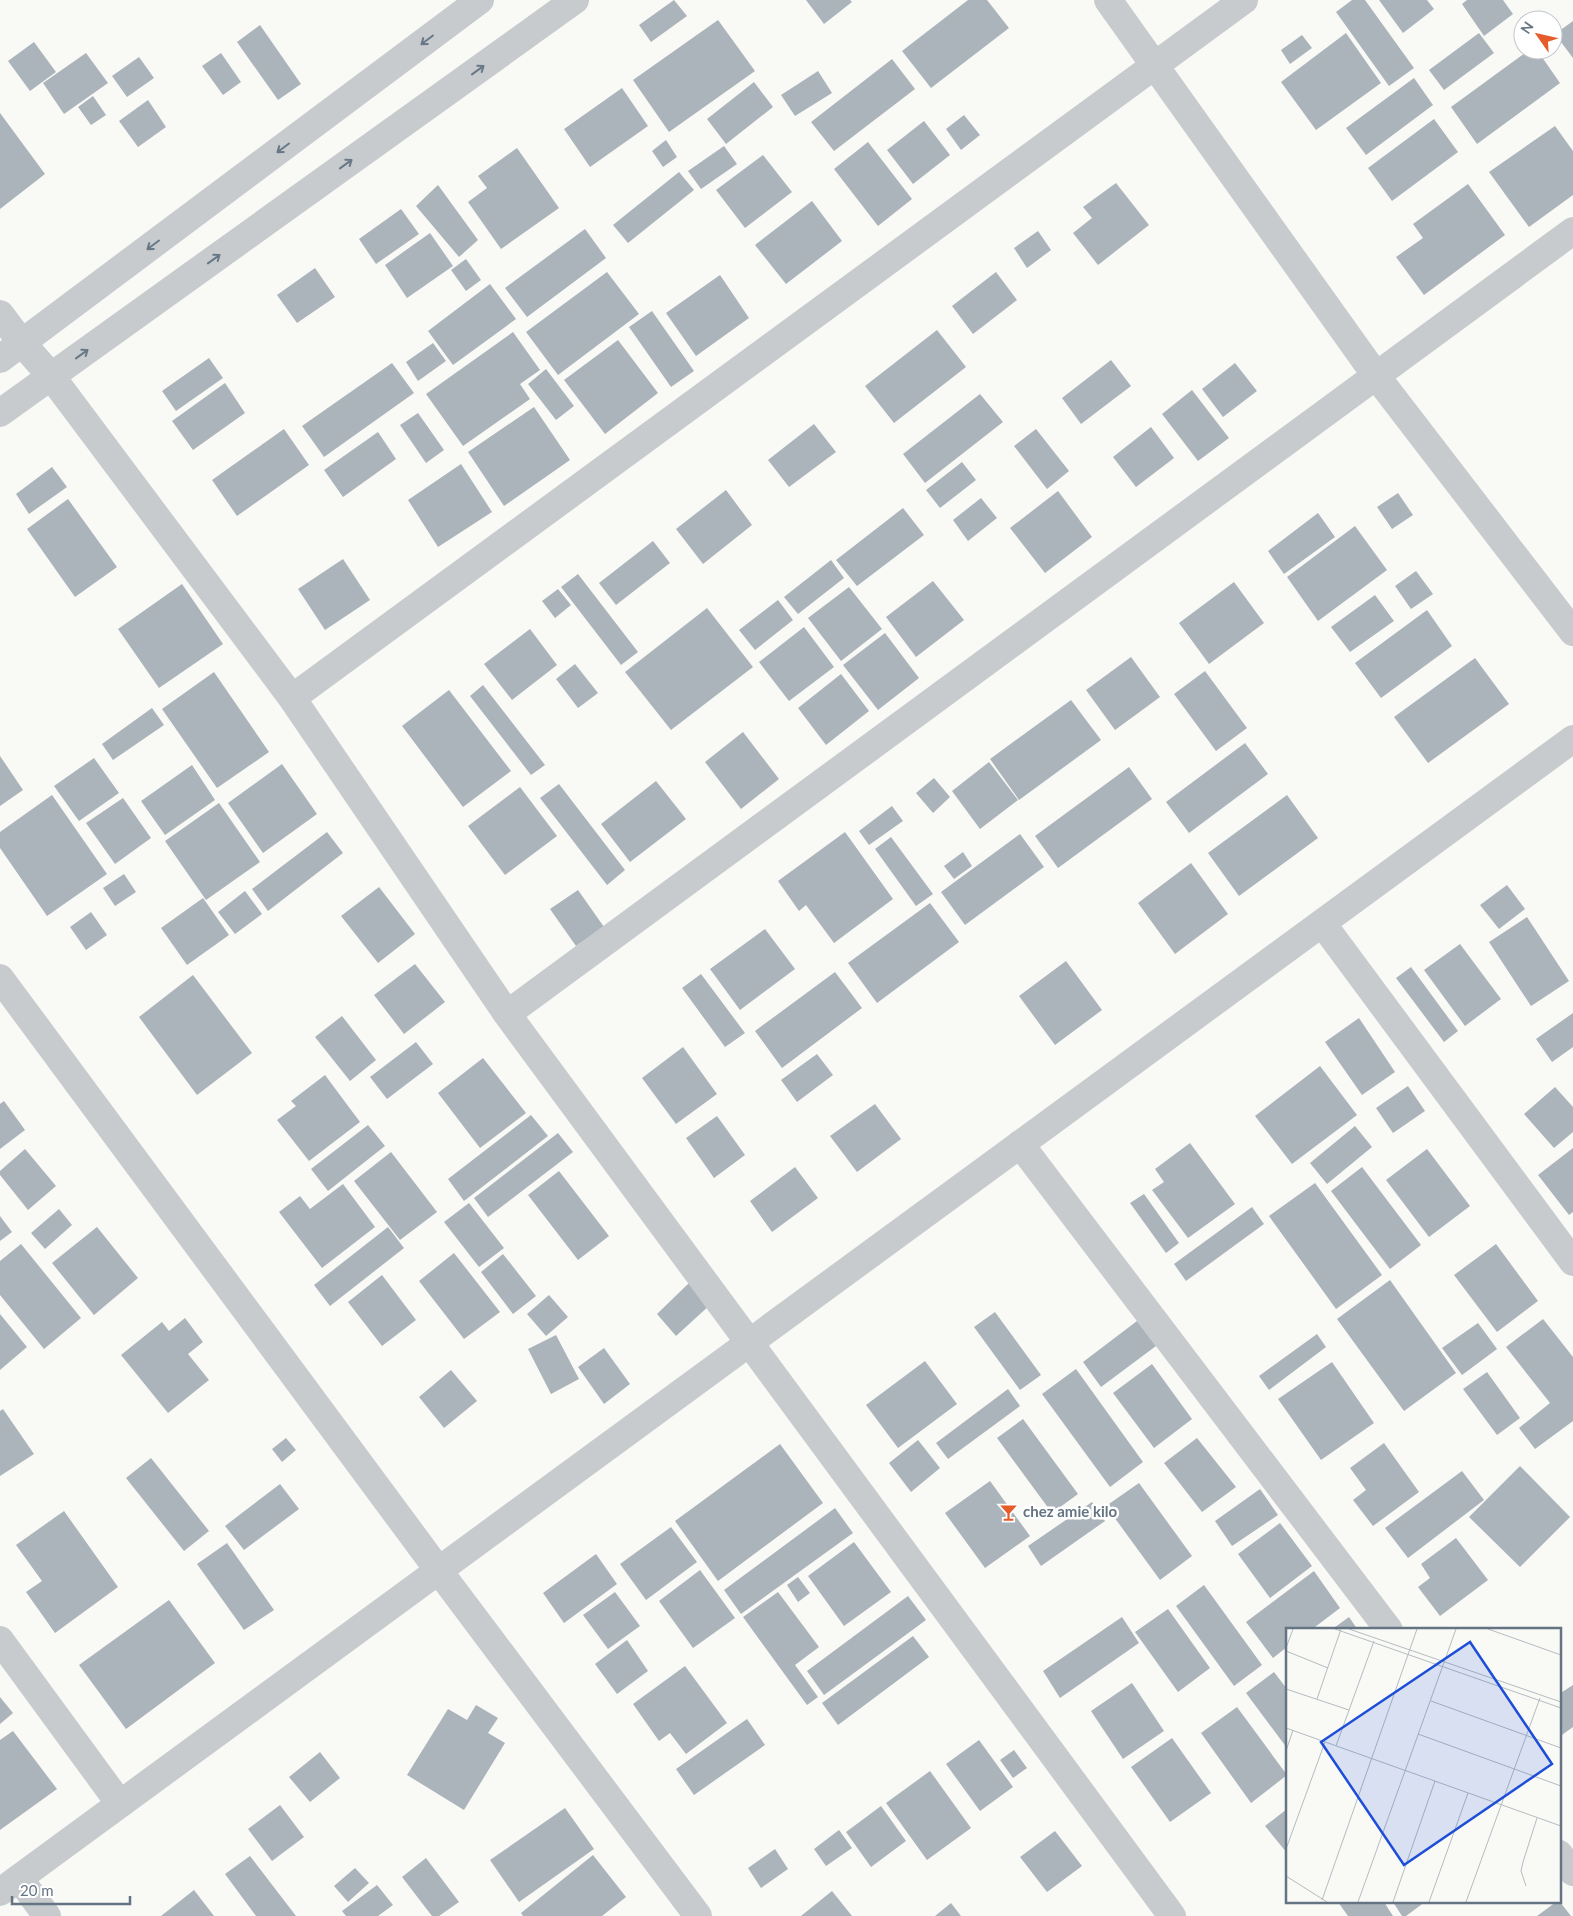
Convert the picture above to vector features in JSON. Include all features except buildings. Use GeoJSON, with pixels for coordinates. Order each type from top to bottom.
{"type":"FeatureCollection","features":[{"type":"Feature","properties":{"kind":"street"},"geometry":{"type":"LineString","coordinates":[[0,359],[480,0]]}},
{"type":"Feature","properties":{"kind":"street"},"geometry":{"type":"LineString","coordinates":[[0,413],[575,0]]}},
{"type":"Feature","properties":{"kind":"street"},"geometry":{"type":"LineString","coordinates":[[1108,0],[1377,376],[1573,632]]}},
{"type":"Feature","properties":{"kind":"street"},"geometry":{"type":"LineString","coordinates":[[292,698],[1244,0]]}},
{"type":"Feature","properties":{"kind":"street"},"geometry":{"type":"LineString","coordinates":[[507,1014],[1573,231]]}},
{"type":"Feature","properties":{"kind":"street"},"geometry":{"type":"LineString","coordinates":[[0,314],[51,376],[292,698],[507,1014],[1172,1916]]}},
{"type":"Feature","properties":{"kind":"street"},"geometry":{"type":"LineString","coordinates":[[47,1916],[10,1885],[1573,739]]}},
{"type":"Feature","properties":{"kind":"street"},"geometry":{"type":"LineString","coordinates":[[1322,923],[1573,1262]]}},
{"type":"Feature","properties":{"kind":"street"},"geometry":{"type":"LineString","coordinates":[[0,978],[698,1916]]}},
{"type":"Feature","properties":{"kind":"street"},"geometry":{"type":"LineString","coordinates":[[1020,1144],[1387,1628]]}},
{"type":"Feature","properties":{"kind":"street"},"geometry":{"type":"LineString","coordinates":[[0,1640],[120,1804]]}},
{"type":"Feature","properties":{"kind":"street"},"geometry":{"type":"LineString","coordinates":[[1560,1855],[1573,1872]]}},
{"type":"Feature","properties":{"kind":"place","name":"chez amie kilo"},"geometry":{"type":"Point","coordinates":[1009,1512]}}]}
